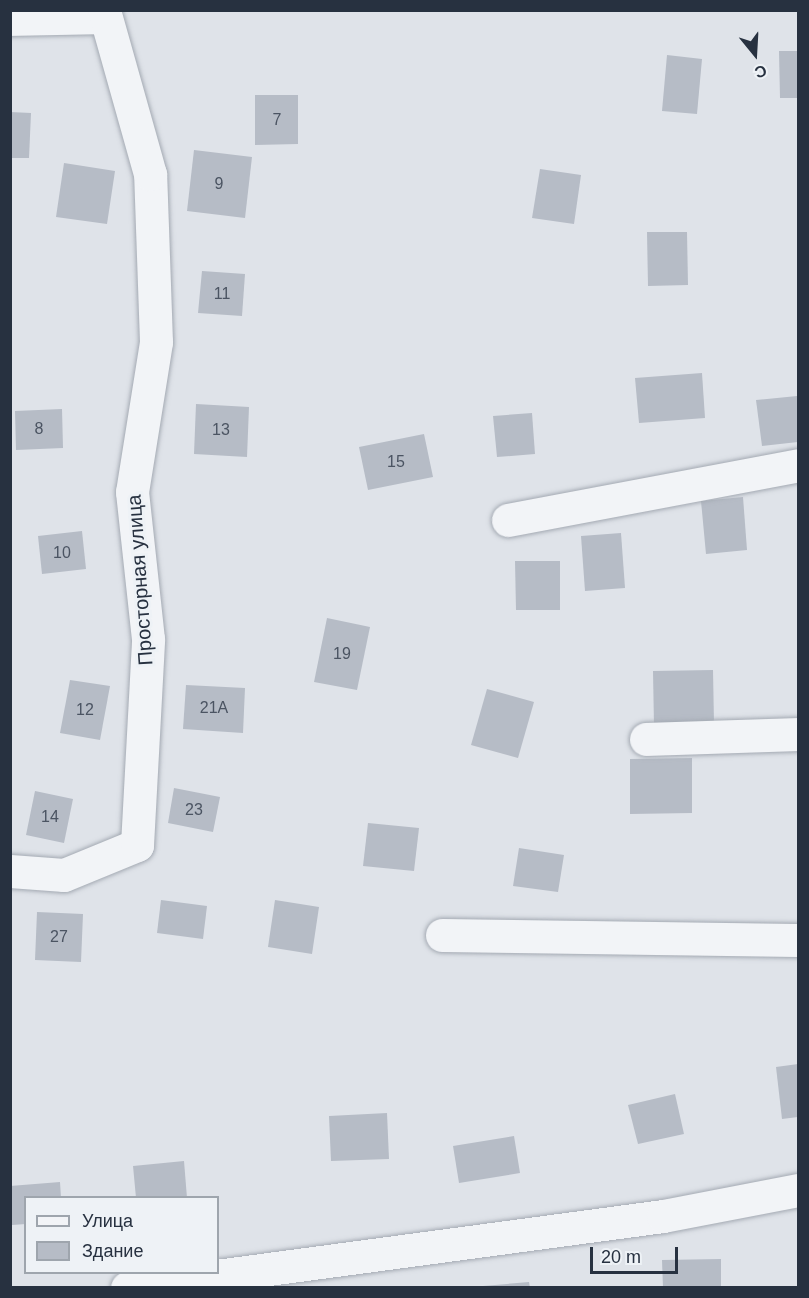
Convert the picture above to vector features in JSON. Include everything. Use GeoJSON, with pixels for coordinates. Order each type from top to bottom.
{"type":"FeatureCollection","features":[{"type":"Feature","properties":{"kind":"street"},"geometry":{"type":"LineString","coordinates":[[10,19],[104,14]]}},
{"type":"Feature","properties":{"kind":"street","name":"Просторная улица"},"geometry":{"type":"LineString","coordinates":[[10,871],[64,875],[136,845],[148,639],[132,492],[156,342],[150,174],[104,14]]}},
{"type":"Feature","properties":{"kind":"street"},"geometry":{"type":"LineString","coordinates":[[508,520],[798,465]]}},
{"type":"Feature","properties":{"kind":"street"},"geometry":{"type":"LineString","coordinates":[[646,739],[798,734]]}},
{"type":"Feature","properties":{"kind":"street"},"geometry":{"type":"LineString","coordinates":[[442,935],[798,940]]}},
{"type":"Feature","properties":{"kind":"street"},"geometry":{"type":"LineString","coordinates":[[127,1287],[663,1216],[798,1190]]}},
{"type":"Feature","properties":{"kind":"building"},"geometry":{"type":"Polygon","coordinates":[[[779,51],[798,51],[798,98],[780,98],[779,51]]]}},
{"type":"Feature","properties":{"kind":"building"},"geometry":{"type":"Polygon","coordinates":[[[667,55],[702,59],[697,114],[662,111],[667,55]]]}},
{"type":"Feature","properties":{"kind":"building"},"geometry":{"type":"Polygon","coordinates":[[[255,95],[298,95],[298,144],[255,145],[255,95]]]}},
{"type":"Feature","properties":{"kind":"building"},"geometry":{"type":"Polygon","coordinates":[[[10,112],[31,113],[29,158],[10,158],[10,112]]]}},
{"type":"Feature","properties":{"kind":"building"},"geometry":{"type":"Polygon","coordinates":[[[194,150],[252,157],[245,218],[187,211],[194,150]]]}},
{"type":"Feature","properties":{"kind":"building"},"geometry":{"type":"Polygon","coordinates":[[[64,163],[115,171],[107,224],[56,217],[64,163]]]}},
{"type":"Feature","properties":{"kind":"building"},"geometry":{"type":"Polygon","coordinates":[[[540,169],[581,175],[574,224],[532,218],[540,169]]]}},
{"type":"Feature","properties":{"kind":"building"},"geometry":{"type":"Polygon","coordinates":[[[647,232],[687,232],[688,285],[648,286],[647,232]]]}},
{"type":"Feature","properties":{"kind":"building"},"geometry":{"type":"Polygon","coordinates":[[[202,271],[245,274],[242,316],[198,313],[202,271]]]}},
{"type":"Feature","properties":{"kind":"building"},"geometry":{"type":"Polygon","coordinates":[[[702,373],[705,418],[639,423],[635,378],[702,373]]]}},
{"type":"Feature","properties":{"kind":"building"},"geometry":{"type":"Polygon","coordinates":[[[797,396],[798,442],[762,446],[756,400],[797,396]]]}},
{"type":"Feature","properties":{"kind":"building"},"geometry":{"type":"Polygon","coordinates":[[[196,404],[249,407],[247,457],[194,454],[196,404]]]}},
{"type":"Feature","properties":{"kind":"building"},"geometry":{"type":"Polygon","coordinates":[[[62,409],[63,448],[16,450],[15,411],[62,409]]]}},
{"type":"Feature","properties":{"kind":"building"},"geometry":{"type":"Polygon","coordinates":[[[532,413],[535,454],[497,457],[493,416],[532,413]]]}},
{"type":"Feature","properties":{"kind":"building"},"geometry":{"type":"Polygon","coordinates":[[[424,434],[433,477],[368,490],[359,447],[424,434]]]}},
{"type":"Feature","properties":{"kind":"building"},"geometry":{"type":"Polygon","coordinates":[[[743,497],[747,550],[706,554],[701,501],[743,497]]]}},
{"type":"Feature","properties":{"kind":"building"},"geometry":{"type":"Polygon","coordinates":[[[82,531],[86,569],[42,574],[38,536],[82,531]]]}},
{"type":"Feature","properties":{"kind":"building"},"geometry":{"type":"Polygon","coordinates":[[[621,533],[625,588],[585,591],[581,536],[621,533]]]}},
{"type":"Feature","properties":{"kind":"building"},"geometry":{"type":"Polygon","coordinates":[[[515,561],[560,561],[560,610],[516,610],[515,561]]]}},
{"type":"Feature","properties":{"kind":"building"},"geometry":{"type":"Polygon","coordinates":[[[327,618],[370,627],[357,690],[314,682],[327,618]]]}},
{"type":"Feature","properties":{"kind":"building"},"geometry":{"type":"Polygon","coordinates":[[[713,670],[714,724],[654,726],[653,671],[713,670]]]}},
{"type":"Feature","properties":{"kind":"building"},"geometry":{"type":"Polygon","coordinates":[[[70,680],[110,686],[100,740],[60,733],[70,680]]]}},
{"type":"Feature","properties":{"kind":"building"},"geometry":{"type":"Polygon","coordinates":[[[186,685],[245,688],[243,733],[183,729],[186,685]]]}},
{"type":"Feature","properties":{"kind":"building"},"geometry":{"type":"Polygon","coordinates":[[[487,689],[534,702],[518,758],[471,745],[487,689]]]}},
{"type":"Feature","properties":{"kind":"building"},"geometry":{"type":"Polygon","coordinates":[[[692,758],[692,813],[630,814],[630,759],[692,758]]]}},
{"type":"Feature","properties":{"kind":"building"},"geometry":{"type":"Polygon","coordinates":[[[174,788],[220,797],[213,832],[168,823],[174,788]]]}},
{"type":"Feature","properties":{"kind":"building"},"geometry":{"type":"Polygon","coordinates":[[[35,791],[73,799],[64,843],[26,835],[35,791]]]}},
{"type":"Feature","properties":{"kind":"building"},"geometry":{"type":"Polygon","coordinates":[[[368,823],[419,828],[414,871],[363,866],[368,823]]]}},
{"type":"Feature","properties":{"kind":"building"},"geometry":{"type":"Polygon","coordinates":[[[519,848],[564,855],[558,892],[513,886],[519,848]]]}},
{"type":"Feature","properties":{"kind":"building"},"geometry":{"type":"Polygon","coordinates":[[[161,900],[207,906],[203,939],[157,933],[161,900]]]}},
{"type":"Feature","properties":{"kind":"building"},"geometry":{"type":"Polygon","coordinates":[[[275,900],[319,907],[312,954],[268,947],[275,900]]]}},
{"type":"Feature","properties":{"kind":"building"},"geometry":{"type":"Polygon","coordinates":[[[37,912],[83,914],[81,962],[35,960],[37,912]]]}},
{"type":"Feature","properties":{"kind":"building"},"geometry":{"type":"Polygon","coordinates":[[[798,1064],[798,1117],[782,1119],[776,1067],[798,1064]]]}},
{"type":"Feature","properties":{"kind":"building"},"geometry":{"type":"Polygon","coordinates":[[[675,1094],[684,1134],[638,1144],[628,1105],[675,1094]]]}},
{"type":"Feature","properties":{"kind":"building"},"geometry":{"type":"Polygon","coordinates":[[[387,1113],[389,1159],[331,1161],[329,1116],[387,1113]]]}},
{"type":"Feature","properties":{"kind":"building"},"geometry":{"type":"Polygon","coordinates":[[[514,1136],[520,1173],[459,1183],[453,1146],[514,1136]]]}},
{"type":"Feature","properties":{"kind":"building"},"geometry":{"type":"Polygon","coordinates":[[[184,1161],[187,1196],[136,1196],[133,1166],[184,1161]]]}},
{"type":"Feature","properties":{"kind":"building"},"geometry":{"type":"Polygon","coordinates":[[[60,1182],[61,1196],[24,1196],[24,1224],[12,1225],[10,1186],[60,1182]]]}},
{"type":"Feature","properties":{"kind":"building"},"geometry":{"type":"Polygon","coordinates":[[[721,1259],[721,1288],[663,1288],[662,1260],[721,1259]]]}},
{"type":"Feature","properties":{"kind":"building"},"geometry":{"type":"Polygon","coordinates":[[[529,1282],[530,1288],[483,1288],[483,1286],[529,1282]]]}}]}
